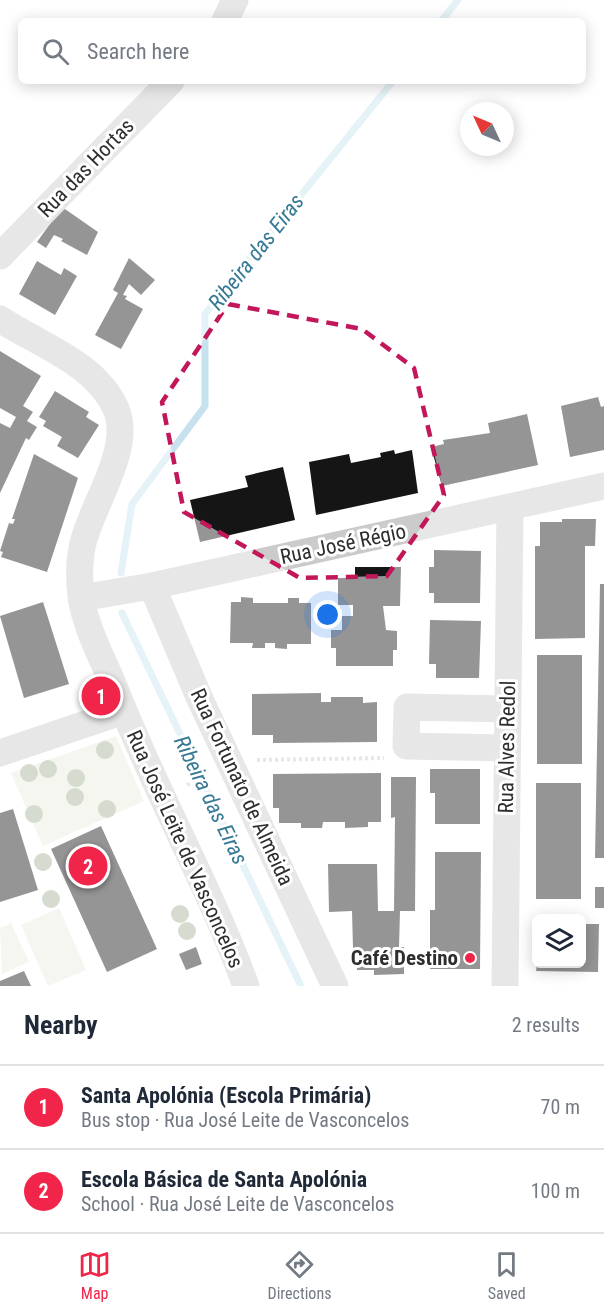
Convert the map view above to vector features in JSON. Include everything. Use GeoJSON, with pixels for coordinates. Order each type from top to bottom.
{"type":"FeatureCollection","features":[{"type":"Feature","properties":{"kind":"street"},"geometry":{"type":"LineString","coordinates":[[226,18],[235,0]]}},
{"type":"Feature","properties":{"kind":"street","name":"Rua das Hortas"},"geometry":{"type":"LineString","coordinates":[[0,256],[168,84]]}},
{"type":"Feature","properties":{"kind":"street","name":"Rua José Leite de Vasconcelos"},"geometry":{"type":"LineString","coordinates":[[0,319],[88,372],[117,411],[120,432],[117,451],[82,543],[81,598],[89,625],[123,711],[246,986]]}},
{"type":"Feature","properties":{"kind":"street","name":"Rua José Régio"},"geometry":{"type":"LineString","coordinates":[[81,598],[152,586],[604,486]]}},
{"type":"Feature","properties":{"kind":"street","name":"Rua Alves Redol"},"geometry":{"type":"LineString","coordinates":[[505,986],[510,507]]}},
{"type":"Feature","properties":{"kind":"street","name":"Rua Fortunato de Almeida"},"geometry":{"type":"LineString","coordinates":[[152,586],[199,698],[335,986]]}},
{"type":"Feature","properties":{"kind":"street"},"geometry":{"type":"LineString","coordinates":[[507,748],[406,746],[407,707],[508,709]]}},
{"type":"Feature","properties":{"kind":"street"},"geometry":{"type":"LineString","coordinates":[[0,753],[123,711]]}},
{"type":"Feature","properties":{"kind":"path"},"geometry":{"type":"LineString","coordinates":[[250,760],[387,758],[406,746]]}},
{"type":"Feature","properties":{"kind":"path"},"geometry":{"type":"LineString","coordinates":[[187,785],[211,774]]}},
{"type":"Feature","properties":{"kind":"highlighted area"},"geometry":{"type":"Polygon","coordinates":[[[228,304],[362,329],[414,368],[444,495],[387,576],[300,578],[184,512],[162,402],[228,304]]]}},
{"type":"Feature","properties":{"kind":"green space"},"geometry":{"type":"Polygon","coordinates":[[[116,736],[144,801],[43,846],[11,773],[116,736]]]}},
{"type":"Feature","properties":{"kind":"green space"},"geometry":{"type":"Polygon","coordinates":[[[59,908],[86,970],[48,986],[21,925],[59,908]]]}},
{"type":"Feature","properties":{"kind":"green space"},"geometry":{"type":"Polygon","coordinates":[[[11,923],[29,962],[2,974],[0,928],[11,923]]]}},
{"type":"Feature","properties":{"kind":"building"},"geometry":{"type":"Polygon","coordinates":[[[62,207],[98,232],[87,255],[54,235],[46,248],[37,242],[62,207]]]}},
{"type":"Feature","properties":{"kind":"building"},"geometry":{"type":"Polygon","coordinates":[[[129,258],[155,280],[141,295],[129,284],[123,295],[127,296],[125,299],[143,309],[121,349],[95,335],[118,293],[113,290],[129,258]]]}},
{"type":"Feature","properties":{"kind":"building"},"geometry":{"type":"Polygon","coordinates":[[[37,261],[61,275],[64,268],[77,276],[55,315],[19,294],[37,261]]]}},
{"type":"Feature","properties":{"kind":"building"},"geometry":{"type":"Polygon","coordinates":[[[0,351],[41,376],[23,406],[33,412],[27,421],[37,427],[29,440],[26,438],[0,493],[0,423],[10,428],[16,417],[0,408],[0,351]]]}},
{"type":"Feature","properties":{"kind":"building"},"geometry":{"type":"Polygon","coordinates":[[[55,391],[89,412],[86,417],[99,425],[78,458],[57,446],[62,437],[43,426],[46,421],[39,417],[55,391]]]}},
{"type":"Feature","properties":{"kind":"building"},"geometry":{"type":"Polygon","coordinates":[[[598,397],[601,407],[604,406],[604,450],[570,457],[561,406],[598,397]]]}},
{"type":"Feature","properties":{"kind":"building"},"geometry":{"type":"Polygon","coordinates":[[[527,414],[538,465],[442,486],[431,447],[444,444],[443,440],[490,433],[488,423],[527,414]]]}},
{"type":"Feature","properties":{"kind":"building"},"geometry":{"type":"Polygon","coordinates":[[[394,450],[395,454],[412,450],[418,493],[316,515],[309,462],[349,454],[351,463],[381,457],[380,453],[394,450]]]}},
{"type":"Feature","properties":{"kind":"building"},"geometry":{"type":"Polygon","coordinates":[[[34,454],[78,478],[47,572],[1,557],[3,552],[0,551],[9,523],[13,524],[15,519],[12,519],[34,454]]]}},
{"type":"Feature","properties":{"kind":"building"},"geometry":{"type":"Polygon","coordinates":[[[283,467],[295,520],[200,542],[190,500],[248,487],[245,476],[283,467]]]}},
{"type":"Feature","properties":{"kind":"building"},"geometry":{"type":"Polygon","coordinates":[[[562,519],[596,519],[595,546],[585,546],[585,638],[535,639],[535,546],[540,546],[540,522],[562,522],[562,519]]]}},
{"type":"Feature","properties":{"kind":"building"},"geometry":{"type":"Polygon","coordinates":[[[434,550],[481,551],[480,603],[434,603],[434,593],[429,593],[429,567],[434,567],[434,550]]]}},
{"type":"Feature","properties":{"kind":"building"},"geometry":{"type":"Polygon","coordinates":[[[355,567],[401,567],[400,606],[383,606],[386,630],[397,631],[397,650],[393,650],[393,666],[336,666],[336,648],[331,648],[331,630],[342,630],[342,616],[353,616],[353,605],[338,605],[338,578],[355,578],[355,567]]]}},
{"type":"Feature","properties":{"kind":"building"},"geometry":{"type":"Polygon","coordinates":[[[600,584],[604,584],[604,858],[595,858],[600,584]]]}},
{"type":"Feature","properties":{"kind":"building"},"geometry":{"type":"Polygon","coordinates":[[[241,597],[253,598],[253,603],[288,603],[288,598],[299,598],[299,603],[311,603],[311,644],[287,644],[287,649],[275,648],[275,643],[265,643],[265,648],[252,648],[253,643],[230,643],[231,602],[241,602],[241,597]]]}},
{"type":"Feature","properties":{"kind":"building"},"geometry":{"type":"Polygon","coordinates":[[[43,602],[69,684],[24,698],[0,616],[43,602]]]}},
{"type":"Feature","properties":{"kind":"building"},"geometry":{"type":"Polygon","coordinates":[[[430,620],[481,621],[479,678],[436,678],[436,664],[429,664],[430,620]]]}},
{"type":"Feature","properties":{"kind":"building"},"geometry":{"type":"Polygon","coordinates":[[[537,655],[582,655],[582,764],[537,764],[537,655]]]}},
{"type":"Feature","properties":{"kind":"building"},"geometry":{"type":"Polygon","coordinates":[[[321,693],[321,702],[331,702],[331,697],[363,697],[363,703],[377,702],[377,742],[273,743],[273,735],[252,735],[252,694],[321,693]]]}},
{"type":"Feature","properties":{"kind":"building"},"geometry":{"type":"Polygon","coordinates":[[[430,769],[480,769],[480,824],[435,824],[435,793],[430,793],[430,769]]]}},
{"type":"Feature","properties":{"kind":"building"},"geometry":{"type":"Polygon","coordinates":[[[381,773],[381,822],[368,822],[368,827],[345,828],[345,822],[323,822],[322,828],[301,828],[301,823],[279,823],[279,808],[273,808],[273,774],[381,773]]]}},
{"type":"Feature","properties":{"kind":"building"},"geometry":{"type":"Polygon","coordinates":[[[391,777],[416,777],[415,911],[400,911],[399,947],[404,947],[404,974],[374,975],[374,970],[357,970],[357,948],[353,948],[352,911],[329,912],[328,864],[377,864],[378,911],[394,911],[395,817],[391,818],[391,777]]]}},
{"type":"Feature","properties":{"kind":"building"},"geometry":{"type":"Polygon","coordinates":[[[536,783],[581,783],[581,899],[536,899],[536,783]]]}},
{"type":"Feature","properties":{"kind":"building"},"geometry":{"type":"Polygon","coordinates":[[[13,809],[38,890],[0,902],[0,813],[13,809]]]}},
{"type":"Feature","properties":{"kind":"building"},"geometry":{"type":"Polygon","coordinates":[[[101,826],[157,949],[107,972],[51,849],[101,826]]]}},
{"type":"Feature","properties":{"kind":"building"},"geometry":{"type":"Polygon","coordinates":[[[435,852],[481,852],[480,969],[430,969],[430,910],[435,910],[435,852]]]}},
{"type":"Feature","properties":{"kind":"building"},"geometry":{"type":"Polygon","coordinates":[[[595,887],[604,887],[604,908],[595,908],[595,887]]]}},
{"type":"Feature","properties":{"kind":"building"},"geometry":{"type":"Polygon","coordinates":[[[586,924],[599,924],[598,972],[536,971],[536,968],[586,968],[586,924]]]}},
{"type":"Feature","properties":{"kind":"building"},"geometry":{"type":"Polygon","coordinates":[[[196,947],[202,964],[186,970],[179,954],[196,947]]]}},
{"type":"Feature","properties":{"kind":"building"},"geometry":{"type":"Polygon","coordinates":[[[24,971],[31,986],[0,986],[0,981],[24,971]]]}},
{"type":"Feature","properties":{"kind":"waterway","name":"Ribeira das Eiras"},"geometry":{"type":"LineString","coordinates":[[443,18],[458,0]]}},
{"type":"Feature","properties":{"kind":"waterway","name":"Ribeira das Eiras"},"geometry":{"type":"LineString","coordinates":[[121,573],[132,504],[205,406],[205,314],[391,84]]}},
{"type":"Feature","properties":{"kind":"waterway","name":"Ribeira das Eiras"},"geometry":{"type":"LineString","coordinates":[[122,613],[301,986]]}},
{"type":"Feature","properties":{"kind":"place","name":"Santa Apolónia (Escola Primária)"},"geometry":{"type":"Point","coordinates":[101,696]}},
{"type":"Feature","properties":{"kind":"place","name":"Escola Básica de Santa Apolónia"},"geometry":{"type":"Point","coordinates":[88,866]}},
{"type":"Feature","properties":{"kind":"place","name":"Café Destino"},"geometry":{"type":"Point","coordinates":[470,958]}}]}
